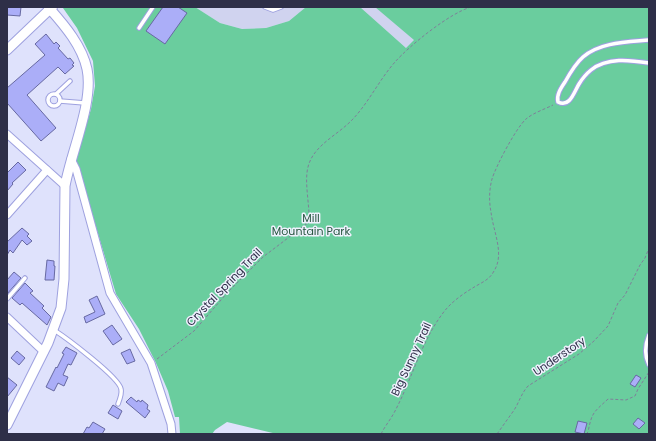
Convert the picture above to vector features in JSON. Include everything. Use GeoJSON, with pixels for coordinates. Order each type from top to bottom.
{"type":"FeatureCollection","features":[{"type":"Feature","properties":{"kind":"street"},"geometry":{"type":"LineString","coordinates":[[7,50],[51,8],[65,27],[83,57],[88,77],[86,103],[65,186],[63,294],[61,308],[54,330],[44,352],[7,425]]}},
{"type":"Feature","properties":{"kind":"street"},"geometry":{"type":"LineString","coordinates":[[7,134],[65,186]]}},
{"type":"Feature","properties":{"kind":"street"},"geometry":{"type":"LineString","coordinates":[[71,159],[76,168],[110,293],[151,363],[171,424],[172,434]]}},
{"type":"Feature","properties":{"kind":"street"},"geometry":{"type":"LineString","coordinates":[[7,215],[47,170]]}},
{"type":"Feature","properties":{"kind":"street"},"geometry":{"type":"LineString","coordinates":[[7,317],[44,352]]}},
{"type":"Feature","properties":{"kind":"lane"},"geometry":{"type":"LineString","coordinates":[[139,28],[153,7]]}},
{"type":"Feature","properties":{"kind":"lane"},"geometry":{"type":"LineString","coordinates":[[265,7],[273,10],[281,7]]}},
{"type":"Feature","properties":{"kind":"lane"},"geometry":{"type":"LineString","coordinates":[[649,40],[606,46],[588,53],[576,64],[562,86],[557,96],[558,102],[564,104],[571,99],[585,75],[598,65],[615,60],[649,63]]}},
{"type":"Feature","properties":{"kind":"lane"},"geometry":{"type":"LineString","coordinates":[[60,101],[56,106],[51,106],[48,104],[47,100],[49,96],[56,94],[70,81]]}},
{"type":"Feature","properties":{"kind":"lane"},"geometry":{"type":"LineString","coordinates":[[56,94],[60,101]]}},
{"type":"Feature","properties":{"kind":"lane"},"geometry":{"type":"LineString","coordinates":[[60,101],[86,103]]}},
{"type":"Feature","properties":{"kind":"lane"},"geometry":{"type":"LineString","coordinates":[[7,299],[25,278]]}},
{"type":"Feature","properties":{"kind":"lane"},"geometry":{"type":"LineString","coordinates":[[54,330],[62,335],[119,384],[122,392],[118,404]]}},
{"type":"Feature","properties":{"kind":"lane"},"geometry":{"type":"LineString","coordinates":[[649,335],[645,349],[649,365]]}},
{"type":"Feature","properties":{"kind":"path","name":"Crystal Spring Trail"},"geometry":{"type":"LineString","coordinates":[[151,363],[194,332],[228,292],[263,257],[310,222],[307,188],[308,167],[316,151],[352,121],[395,62],[428,33],[463,9],[471,7]]}},
{"type":"Feature","properties":{"kind":"path","name":"Big Sunny Trail"},"geometry":{"type":"LineString","coordinates":[[381,434],[395,411],[420,354],[444,312],[475,286],[487,280],[494,272],[498,261],[499,252],[490,202],[492,179],[514,136],[526,118],[558,102]]}},
{"type":"Feature","properties":{"kind":"path","name":"Understory"},"geometry":{"type":"LineString","coordinates":[[497,434],[513,413],[522,393],[528,386],[579,354],[608,326],[618,303],[625,295],[649,248]]}},
{"type":"Feature","properties":{"kind":"path"},"geometry":{"type":"LineString","coordinates":[[586,434],[588,432],[592,414],[598,407],[608,399],[626,400],[635,396],[649,372]]}},
{"type":"Feature","properties":{"kind":"shaded area"},"geometry":{"type":"Polygon","coordinates":[[[195,7],[306,7],[289,21],[266,28],[242,29],[220,23],[195,7]]]}},
{"type":"Feature","properties":{"kind":"shaded area"},"geometry":{"type":"Polygon","coordinates":[[[360,7],[462,7],[421,34],[406,48],[360,7]]]}},
{"type":"Feature","properties":{"kind":"green space","name":"Mill Mountain Park"},"geometry":{"type":"Polygon","coordinates":[[[195,7],[220,23],[242,29],[266,28],[289,21],[306,7],[360,7],[406,48],[414,40],[375,7],[649,7],[649,434],[277,434],[227,422],[215,430],[212,434],[180,434],[179,417],[175,417],[168,391],[156,363],[139,329],[116,294],[76,160],[91,109],[95,86],[93,61],[77,28],[63,8],[195,7]]]}},
{"type":"Feature","properties":{"kind":"building"},"geometry":{"type":"Polygon","coordinates":[[[7,7],[21,7],[20,16],[7,15],[7,7]]]}},
{"type":"Feature","properties":{"kind":"building"},"geometry":{"type":"Polygon","coordinates":[[[163,7],[178,7],[187,13],[165,44],[146,31],[163,7]]]}},
{"type":"Feature","properties":{"kind":"building"},"geometry":{"type":"Polygon","coordinates":[[[46,34],[54,44],[56,42],[60,46],[58,48],[68,59],[70,58],[74,63],[72,65],[74,66],[65,74],[58,67],[27,95],[56,128],[41,141],[7,103],[7,88],[45,55],[35,44],[46,34]]]}},
{"type":"Feature","properties":{"kind":"building"},"geometry":{"type":"Polygon","coordinates":[[[18,162],[26,170],[12,183],[13,184],[7,191],[7,173],[18,162]]]}},
{"type":"Feature","properties":{"kind":"building"},"geometry":{"type":"Polygon","coordinates":[[[22,228],[29,234],[27,236],[32,241],[27,245],[22,240],[13,253],[10,250],[7,255],[7,242],[22,228]]]}},
{"type":"Feature","properties":{"kind":"building"},"geometry":{"type":"Polygon","coordinates":[[[47,260],[54,261],[54,280],[45,280],[47,260]]]}},
{"type":"Feature","properties":{"kind":"building"},"geometry":{"type":"Polygon","coordinates":[[[14,272],[21,278],[7,294],[7,280],[14,272]]]}},
{"type":"Feature","properties":{"kind":"building"},"geometry":{"type":"Polygon","coordinates":[[[25,283],[33,291],[30,293],[44,306],[42,308],[51,317],[47,325],[22,303],[20,305],[12,298],[25,283]]]}},
{"type":"Feature","properties":{"kind":"building"},"geometry":{"type":"Polygon","coordinates":[[[97,296],[105,314],[86,323],[84,317],[95,312],[89,300],[97,296]]]}},
{"type":"Feature","properties":{"kind":"building"},"geometry":{"type":"Polygon","coordinates":[[[112,325],[122,339],[113,345],[103,331],[112,325]]]}},
{"type":"Feature","properties":{"kind":"building"},"geometry":{"type":"Polygon","coordinates":[[[66,347],[77,353],[71,365],[68,364],[63,375],[68,377],[64,386],[58,383],[54,391],[46,387],[64,354],[62,353],[66,347]]]}},
{"type":"Feature","properties":{"kind":"building"},"geometry":{"type":"Polygon","coordinates":[[[130,349],[135,361],[127,364],[121,353],[130,349]]]}},
{"type":"Feature","properties":{"kind":"building"},"geometry":{"type":"Polygon","coordinates":[[[17,351],[25,358],[19,365],[11,358],[17,351]]]}},
{"type":"Feature","properties":{"kind":"building"},"geometry":{"type":"Polygon","coordinates":[[[636,375],[641,378],[635,387],[630,384],[636,375]]]}},
{"type":"Feature","properties":{"kind":"building"},"geometry":{"type":"Polygon","coordinates":[[[7,377],[17,385],[7,397],[7,377]]]}},
{"type":"Feature","properties":{"kind":"building"},"geometry":{"type":"Polygon","coordinates":[[[131,397],[137,402],[138,400],[141,402],[142,400],[148,405],[147,409],[150,411],[145,418],[126,402],[131,397]]]}},
{"type":"Feature","properties":{"kind":"building"},"geometry":{"type":"Polygon","coordinates":[[[113,405],[122,411],[118,419],[108,413],[113,405]]]}},
{"type":"Feature","properties":{"kind":"building"},"geometry":{"type":"Polygon","coordinates":[[[638,418],[645,423],[639,429],[633,424],[638,418]]]}},
{"type":"Feature","properties":{"kind":"building"},"geometry":{"type":"Polygon","coordinates":[[[578,421],[587,423],[584,434],[575,432],[578,421]]]}},
{"type":"Feature","properties":{"kind":"building"},"geometry":{"type":"Polygon","coordinates":[[[93,422],[105,429],[102,434],[83,434],[87,427],[89,428],[93,422]]]}}]}
